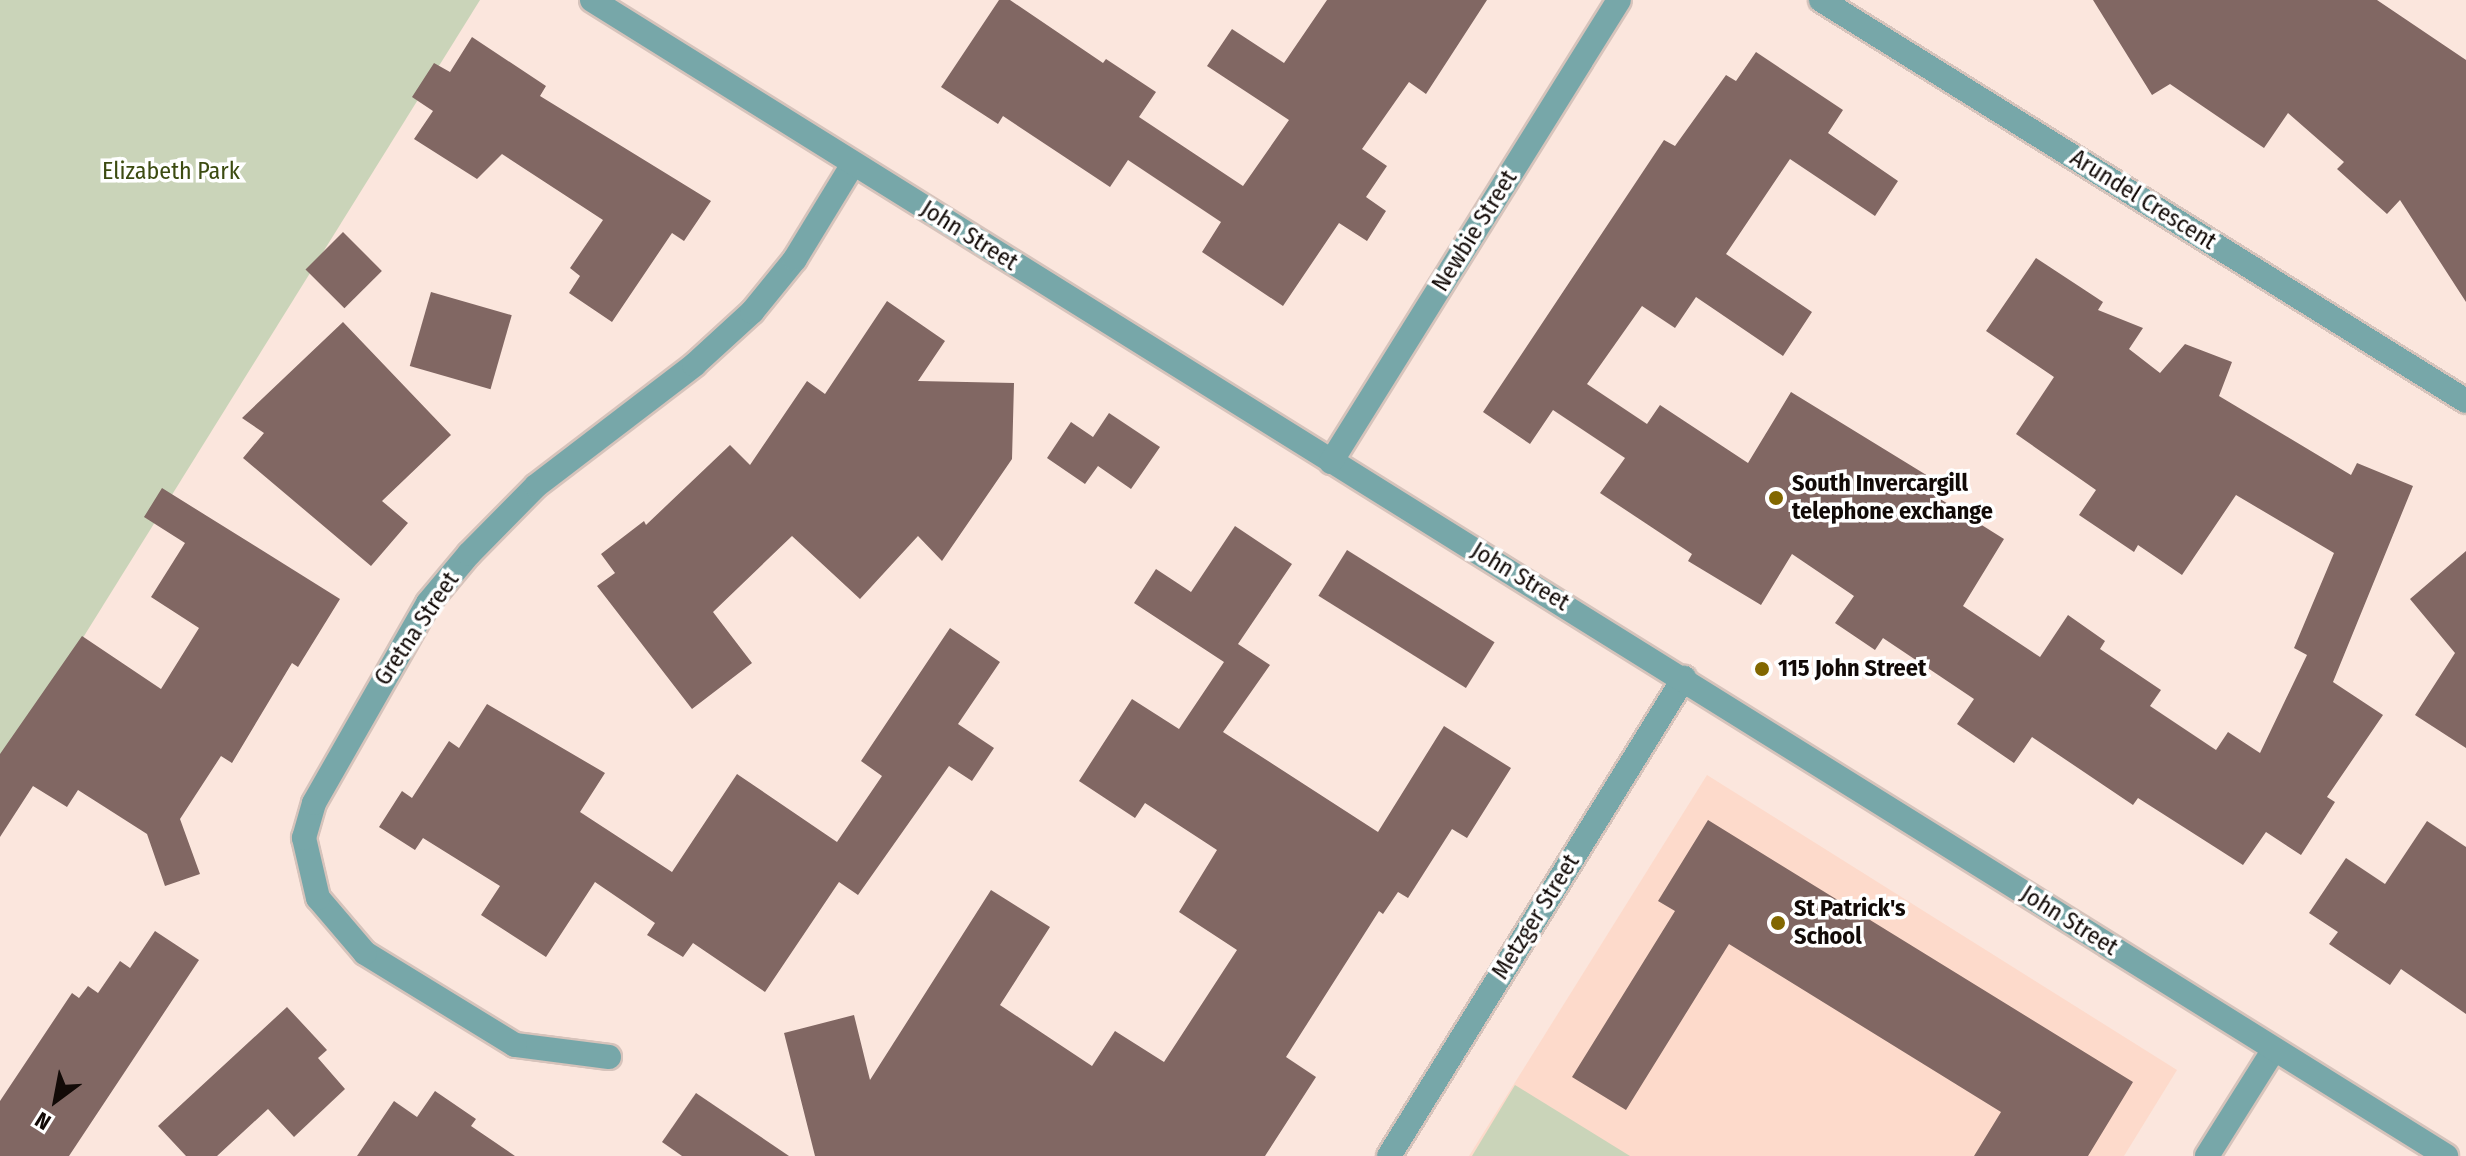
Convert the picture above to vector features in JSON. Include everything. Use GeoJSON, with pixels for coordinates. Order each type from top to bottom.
{"type":"FeatureCollection","features":[{"type":"Feature","properties":{"kind":"street","name":"John Street"},"geometry":{"type":"LineString","coordinates":[[592,0],[1331,462],[1684,678],[2446,1156]]}},
{"type":"Feature","properties":{"kind":"street","name":"Newbie Street"},"geometry":{"type":"LineString","coordinates":[[1331,462],[1619,0]]}},
{"type":"Feature","properties":{"kind":"street","name":"Arundel Crescent"},"geometry":{"type":"LineString","coordinates":[[1821,0],[2466,401]]}},
{"type":"Feature","properties":{"kind":"street","name":"Gretna Street"},"geometry":{"type":"LineString","coordinates":[[609,1057],[515,1045],[365,953],[318,898],[304,838],[331,766],[428,603],[460,563],[536,486],[694,365],[752,312],[795,259],[853,164]]}},
{"type":"Feature","properties":{"kind":"street","name":"Metzger Street"},"geometry":{"type":"LineString","coordinates":[[1389,1156],[1684,678]]}},
{"type":"Feature","properties":{"kind":"street"},"geometry":{"type":"LineString","coordinates":[[2207,1156],[2274,1049]]}},
{"type":"Feature","properties":{"kind":"shaded area","name":"St Patrick's School"},"geometry":{"type":"Polygon","coordinates":[[[1707,775],[2177,1070],[2124,1156],[1469,1156],[1707,775]]]}},
{"type":"Feature","properties":{"kind":"green space","name":"Elizabeth Park"},"geometry":{"type":"Polygon","coordinates":[[[0,0],[480,0],[0,771],[0,0]]]}},
{"type":"Feature","properties":{"kind":"green space"},"geometry":{"type":"Polygon","coordinates":[[[1515,1085],[1630,1156],[1472,1156],[1515,1085]]]}},
{"type":"Feature","properties":{"kind":"building"},"geometry":{"type":"Polygon","coordinates":[[[999,0],[1010,0],[1103,63],[1106,59],[1156,92],[1139,117],[1243,186],[1289,120],[1207,66],[1232,29],[1284,63],[1327,0],[1487,0],[1426,94],[1409,82],[1362,149],[1387,166],[1366,197],[1386,211],[1367,241],[1339,223],[1283,306],[1202,252],[1221,222],[1128,160],[1110,187],[1003,116],[998,124],[941,87],[999,0]]]}},
{"type":"Feature","properties":{"kind":"building"},"geometry":{"type":"Polygon","coordinates":[[[2093,0],[2377,0],[2466,60],[2466,302],[2400,200],[2387,214],[2337,169],[2344,162],[2288,113],[2264,148],[2170,84],[2152,95],[2093,0]]]}},
{"type":"Feature","properties":{"kind":"building"},"geometry":{"type":"Polygon","coordinates":[[[472,37],[546,86],[540,96],[711,201],[684,241],[672,233],[612,322],[569,293],[580,276],[570,268],[603,220],[502,154],[477,179],[414,139],[433,111],[412,97],[434,63],[450,72],[472,37]]]}},
{"type":"Feature","properties":{"kind":"building"},"geometry":{"type":"Polygon","coordinates":[[[1756,52],[1843,110],[1828,133],[1898,181],[1875,216],[1790,159],[1726,254],[1812,312],[1783,356],[1696,297],[1675,328],[1642,306],[1587,384],[1647,424],[1660,405],[1748,463],[1791,392],[1928,476],[1921,487],[2004,539],[1963,606],[2040,657],[2068,615],[2105,641],[2100,649],[2161,690],[2150,706],[2216,750],[2228,732],[2260,753],[2307,655],[2294,648],[2334,553],[2236,495],[2182,575],[2138,545],[2134,552],[2079,515],[2096,490],[2016,434],[2054,377],[1986,331],[2036,258],[2103,302],[2098,310],[2143,328],[2129,349],[2160,373],[2185,344],[2232,362],[2219,396],[2351,475],[2357,463],[2413,486],[2333,682],[2383,715],[2327,797],[2335,802],[2301,855],[2266,832],[2243,865],[2138,798],[2133,805],[2032,737],[2014,763],[1957,724],[1974,699],[1883,638],[1875,650],[1835,623],[1854,596],[1792,554],[1761,605],[1688,561],[1692,554],[1600,493],[1625,458],[1553,410],[1530,444],[1483,412],[1664,140],[1675,146],[1726,75],[1736,81],[1756,52]]]}},
{"type":"Feature","properties":{"kind":"building"},"geometry":{"type":"Polygon","coordinates":[[[343,232],[382,271],[344,308],[306,269],[343,232]]]}},
{"type":"Feature","properties":{"kind":"building"},"geometry":{"type":"Polygon","coordinates":[[[431,292],[512,315],[491,389],[410,366],[431,292]]]}},
{"type":"Feature","properties":{"kind":"building"},"geometry":{"type":"Polygon","coordinates":[[[887,301],[945,341],[918,381],[1014,383],[1012,459],[942,561],[918,536],[860,599],[792,536],[713,612],[752,663],[692,709],[597,586],[615,573],[601,554],[644,521],[646,525],[730,445],[750,465],[807,381],[825,394],[887,301]]]}},
{"type":"Feature","properties":{"kind":"building"},"geometry":{"type":"Polygon","coordinates":[[[343,322],[451,435],[382,501],[408,523],[371,566],[243,458],[264,433],[242,418],[343,322]]]}},
{"type":"Feature","properties":{"kind":"building"},"geometry":{"type":"Polygon","coordinates":[[[1109,413],[1160,447],[1131,489],[1098,466],[1085,484],[1047,458],[1071,422],[1093,437],[1109,413]]]}},
{"type":"Feature","properties":{"kind":"building"},"geometry":{"type":"Polygon","coordinates":[[[162,488],[340,599],[298,667],[292,663],[232,763],[221,756],[180,819],[200,874],[165,886],[147,834],[78,790],[67,807],[33,786],[0,837],[0,754],[82,636],[161,689],[199,628],[151,597],[185,543],[144,517],[162,488]]]}},
{"type":"Feature","properties":{"kind":"building"},"geometry":{"type":"Polygon","coordinates":[[[1235,526],[1292,564],[1238,644],[1270,665],[1223,732],[1378,832],[1444,726],[1511,768],[1467,838],[1452,829],[1408,898],[1398,892],[1383,914],[1379,911],[1286,1057],[1316,1077],[1265,1156],[815,1156],[784,1033],[854,1015],[870,1080],[991,890],[1050,927],[1000,1005],[1092,1066],[1115,1031],[1164,1062],[1237,950],[1179,912],[1217,850],[1145,803],[1135,818],[1079,781],[1132,699],[1179,729],[1224,662],[1134,603],[1156,569],[1191,592],[1235,526]]]}},
{"type":"Feature","properties":{"kind":"building"},"geometry":{"type":"Polygon","coordinates":[[[1347,550],[1495,642],[1466,688],[1318,596],[1347,550]]]}},
{"type":"Feature","properties":{"kind":"building"},"geometry":{"type":"Polygon","coordinates":[[[2466,551],[2466,748],[2415,715],[2455,653],[2410,599],[2466,551]]]}},
{"type":"Feature","properties":{"kind":"building"},"geometry":{"type":"Polygon","coordinates":[[[950,628],[1000,662],[958,724],[994,748],[972,781],[949,766],[858,895],[839,882],[765,992],[693,943],[683,957],[647,935],[655,923],[595,882],[546,957],[481,915],[500,886],[423,838],[415,850],[379,827],[402,791],[412,798],[449,741],[459,748],[487,704],[605,773],[580,812],[672,872],[737,774],[837,842],[882,776],[861,761],[950,628]]]}},
{"type":"Feature","properties":{"kind":"building"},"geometry":{"type":"Polygon","coordinates":[[[1708,820],[2133,1082],[2088,1156],[1974,1156],[2001,1112],[1729,944],[1626,1110],[1572,1077],[1675,911],[1658,901],[1708,820]]]}},
{"type":"Feature","properties":{"kind":"building"},"geometry":{"type":"Polygon","coordinates":[[[2427,821],[2466,847],[2466,1014],[2401,969],[2390,985],[2329,944],[2338,932],[2309,913],[2346,858],[2385,884],[2427,821]]]}},
{"type":"Feature","properties":{"kind":"building"},"geometry":{"type":"Polygon","coordinates":[[[155,931],[199,960],[69,1156],[0,1156],[0,1101],[72,993],[79,998],[88,986],[98,993],[120,961],[130,968],[155,931]]]}},
{"type":"Feature","properties":{"kind":"building"},"geometry":{"type":"Polygon","coordinates":[[[287,1007],[327,1050],[318,1058],[345,1089],[294,1137],[268,1109],[217,1156],[186,1156],[158,1126],[287,1007]]]}},
{"type":"Feature","properties":{"kind":"building"},"geometry":{"type":"Polygon","coordinates":[[[435,1091],[476,1119],[471,1126],[515,1156],[357,1156],[394,1101],[417,1117],[435,1091]]]}},
{"type":"Feature","properties":{"kind":"building"},"geometry":{"type":"Polygon","coordinates":[[[696,1093],[789,1156],[682,1156],[662,1142],[696,1093]]]}},
{"type":"Feature","properties":{"kind":"place","name":"South Invercargill telephone exchange"},"geometry":{"type":"Point","coordinates":[1776,498]}},
{"type":"Feature","properties":{"kind":"place","name":"115 John Street"},"geometry":{"type":"Point","coordinates":[1762,669]}},
{"type":"Feature","properties":{"kind":"place","name":"St Patrick's School"},"geometry":{"type":"Point","coordinates":[1778,923]}}]}
